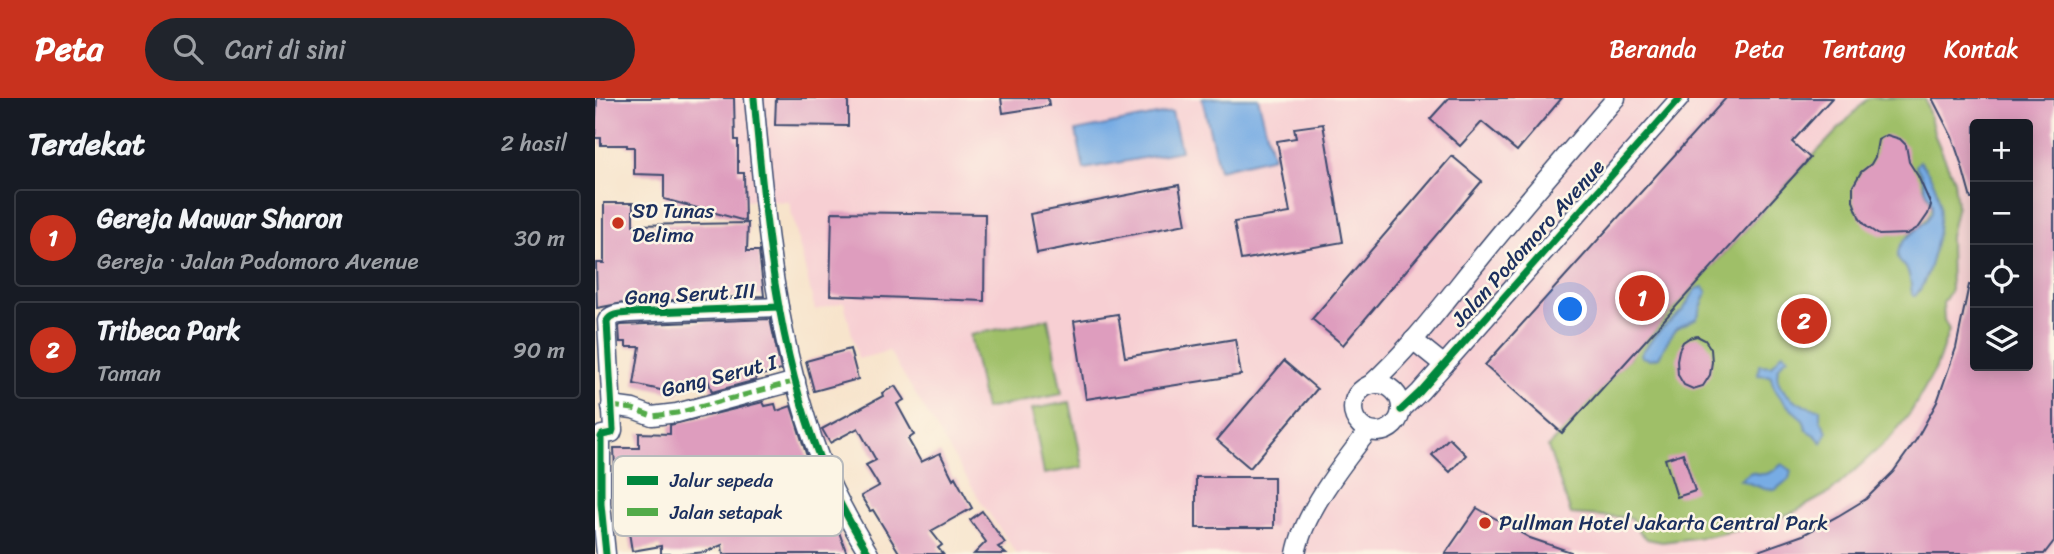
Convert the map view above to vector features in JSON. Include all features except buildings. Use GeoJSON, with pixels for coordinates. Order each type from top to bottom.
{"type":"FeatureCollection","features":[{"type":"Feature","properties":{"kind":"street"},"geometry":{"type":"LineString","coordinates":[[754,98],[779,307],[796,380],[820,456]]}},
{"type":"Feature","properties":{"kind":"street","name":"Jalan Podomoro Avenue"},"geometry":{"type":"LineString","coordinates":[[1370,385],[1391,367],[1616,98]]}},
{"type":"Feature","properties":{"kind":"street","name":"Jalan Podomoro Avenue"},"geometry":{"type":"LineString","coordinates":[[1401,410],[1420,393],[1681,98]]}},
{"type":"Feature","properties":{"kind":"street","name":"Gang Serut III"},"geometry":{"type":"LineString","coordinates":[[606,554],[601,504],[600,437],[612,433],[611,406],[601,343],[610,316],[779,307]]}},
{"type":"Feature","properties":{"kind":"street"},"geometry":{"type":"LineString","coordinates":[[1413,340],[1444,365]]}},
{"type":"Feature","properties":{"kind":"street","name":"Gang Serut I"},"geometry":{"type":"LineString","coordinates":[[611,406],[633,409],[652,416],[677,413],[796,380]]}},
{"type":"Feature","properties":{"kind":"street"},"geometry":{"type":"LineString","coordinates":[[1370,385],[1385,386],[1397,395],[1401,410],[1390,429],[1375,433],[1356,422],[1352,407],[1358,393],[1370,385]]}},
{"type":"Feature","properties":{"kind":"street"},"geometry":{"type":"LineString","coordinates":[[1296,554],[1312,513],[1339,468],[1368,431]]}},
{"type":"Feature","properties":{"kind":"street"},"geometry":{"type":"LineString","coordinates":[[843,509],[869,554]]}},
{"type":"Feature","properties":{"kind":"shaded area"},"geometry":{"type":"Polygon","coordinates":[[[658,98],[2054,98],[2054,554],[1017,554],[983,505],[889,351],[858,359],[844,302],[815,310],[789,202],[663,196],[658,98]]]}},
{"type":"Feature","properties":{"kind":"green space"},"geometry":{"type":"Polygon","coordinates":[[[1868,98],[1925,98],[1935,136],[1954,180],[1957,205],[1950,237],[1951,290],[1943,303],[1944,320],[1949,330],[1936,368],[1911,412],[1891,437],[1831,492],[1796,511],[1760,525],[1711,536],[1662,542],[1647,539],[1632,518],[1571,514],[1548,447],[1868,98]]]}},
{"type":"Feature","properties":{"kind":"green space"},"geometry":{"type":"Polygon","coordinates":[[[1048,319],[1062,394],[985,409],[970,335],[1048,319]]]}},
{"type":"Feature","properties":{"kind":"green space"},"geometry":{"type":"Polygon","coordinates":[[[1070,402],[1083,467],[1044,474],[1032,409],[1070,402]]]}},
{"type":"Feature","properties":{"kind":"water"},"geometry":{"type":"Polygon","coordinates":[[[1202,98],[1258,98],[1273,157],[1219,170],[1202,98]]]}},
{"type":"Feature","properties":{"kind":"water"},"geometry":{"type":"Polygon","coordinates":[[[1172,112],[1181,151],[1084,169],[1076,131],[1172,112]]]}},
{"type":"Feature","properties":{"kind":"water"},"geometry":{"type":"Polygon","coordinates":[[[1920,161],[1934,184],[1939,211],[1937,237],[1930,265],[1915,296],[1912,294],[1908,272],[1898,253],[1900,246],[1931,213],[1931,202],[1916,166],[1920,161]]]}},
{"type":"Feature","properties":{"kind":"water"},"geometry":{"type":"Polygon","coordinates":[[[1703,287],[1707,292],[1697,318],[1677,328],[1659,357],[1642,357],[1641,354],[1657,333],[1683,310],[1696,289],[1703,287]]]}},
{"type":"Feature","properties":{"kind":"water"},"geometry":{"type":"Polygon","coordinates":[[[1783,352],[1788,357],[1780,365],[1777,374],[1779,382],[1791,398],[1820,409],[1820,419],[1827,431],[1822,443],[1806,430],[1802,419],[1780,397],[1771,376],[1758,375],[1759,365],[1772,366],[1783,352]]]}},
{"type":"Feature","properties":{"kind":"water"},"geometry":{"type":"Polygon","coordinates":[[[1782,464],[1791,471],[1789,479],[1775,490],[1740,480],[1751,472],[1768,473],[1782,464]]]}},
{"type":"Feature","properties":{"kind":"marked path"},"geometry":{"type":"LineString","coordinates":[[611,406],[633,409],[652,416],[677,413],[796,381]]}},
{"type":"Feature","properties":{"kind":"cycle path"},"geometry":{"type":"LineString","coordinates":[[754,98],[768,235],[783,327],[805,416],[819,456]]}},
{"type":"Feature","properties":{"kind":"cycle path"},"geometry":{"type":"LineString","coordinates":[[1401,410],[1420,392],[1680,98]]}},
{"type":"Feature","properties":{"kind":"cycle path"},"geometry":{"type":"LineString","coordinates":[[606,554],[601,504],[601,437],[613,430],[607,321],[609,318],[629,313],[779,307]]}},
{"type":"Feature","properties":{"kind":"cycle path"},"geometry":{"type":"LineString","coordinates":[[843,509],[869,554]]}},
{"type":"Feature","properties":{"kind":"place","name":"SD Tunas Delima"},"geometry":{"type":"Point","coordinates":[618,223]}},
{"type":"Feature","properties":{"kind":"place","name":"Gereja Mawar Sharon"},"geometry":{"type":"Point","coordinates":[1642,298]}},
{"type":"Feature","properties":{"kind":"place","name":"Tribeca Park"},"geometry":{"type":"Point","coordinates":[1804,321]}},
{"type":"Feature","properties":{"kind":"place","name":"Pullman Hotel Jakarta Central Park"},"geometry":{"type":"Point","coordinates":[1485,523]}}]}
